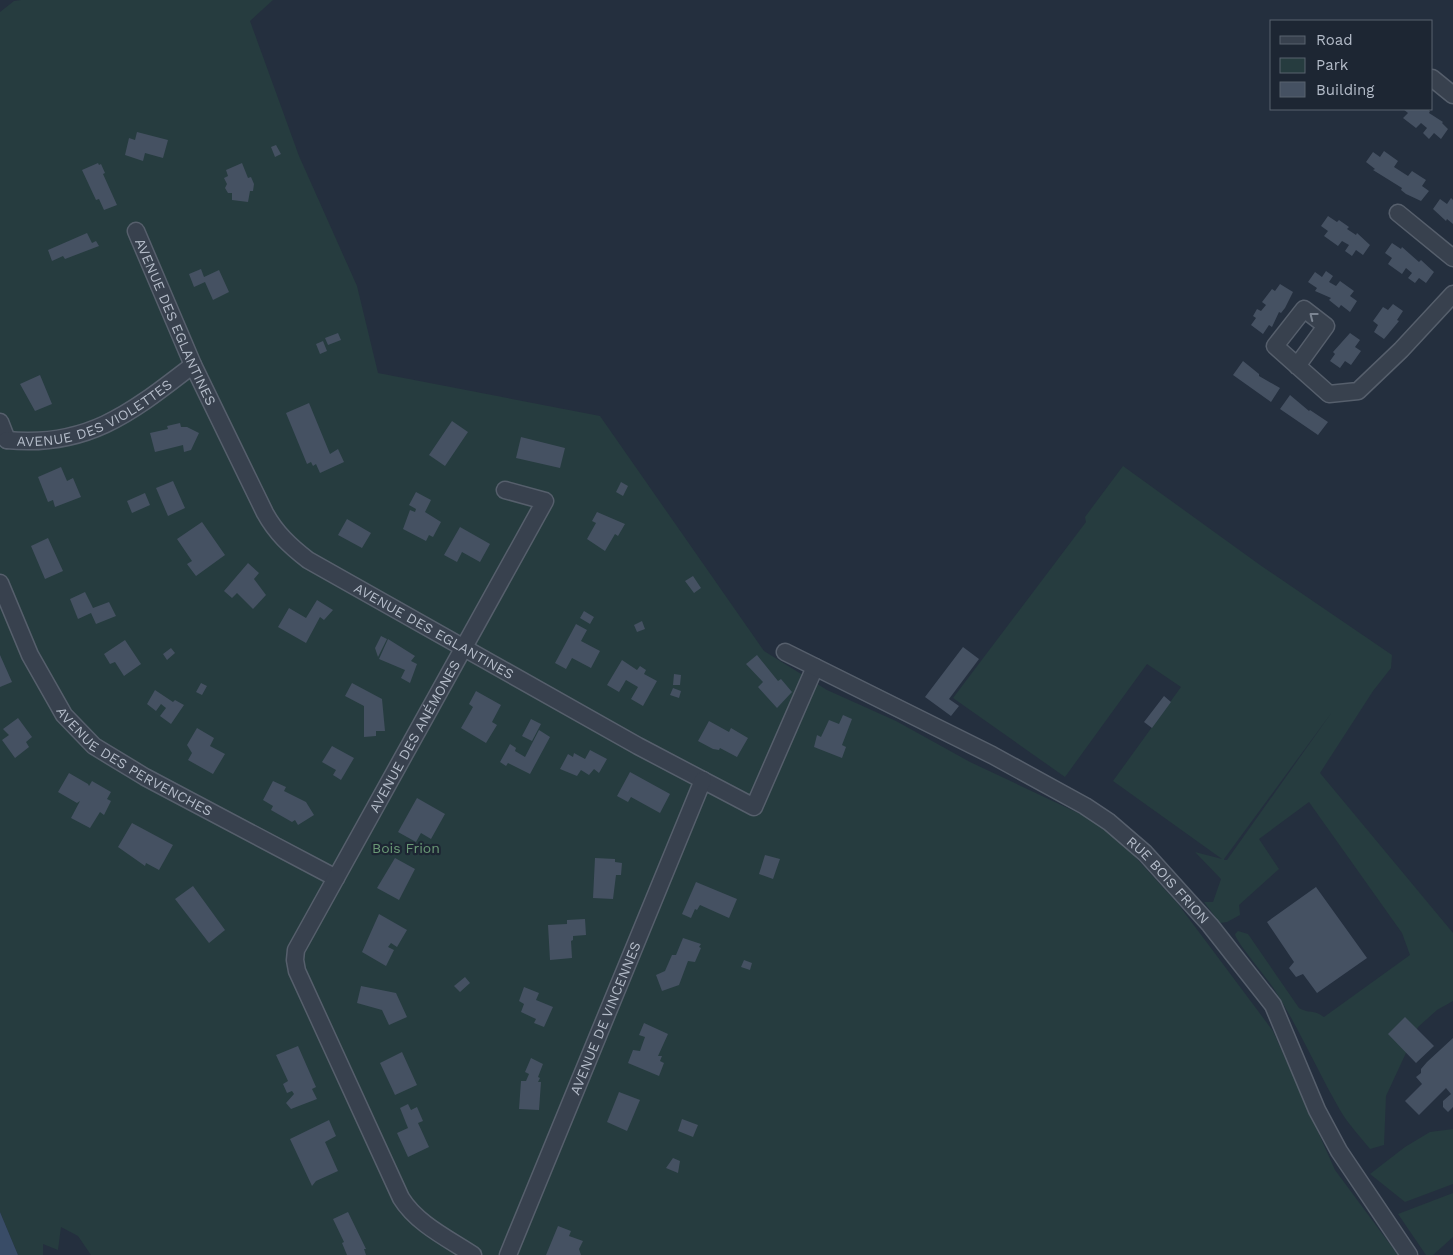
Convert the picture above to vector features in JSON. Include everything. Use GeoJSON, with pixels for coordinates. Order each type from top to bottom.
{"type":"FeatureCollection","features":[{"type":"Feature","properties":{"kind":"street"},"geometry":{"type":"LineString","coordinates":[[1433,79],[1453,96]]}},
{"type":"Feature","properties":{"kind":"street"},"geometry":{"type":"LineString","coordinates":[[1398,212],[1453,258]]}},
{"type":"Feature","properties":{"kind":"street","name":"AVENUE DES EGLANTINES"},"geometry":{"type":"LineString","coordinates":[[136,231],[193,365],[264,513],[275,531],[308,560],[754,808],[815,667]]}},
{"type":"Feature","properties":{"kind":"street"},"geometry":{"type":"LineString","coordinates":[[1297,366],[1326,326],[1304,309],[1275,346],[1297,366],[1329,394],[1358,391],[1401,350],[1453,294]]}},
{"type":"Feature","properties":{"kind":"street","name":"AVENUE DES VIOLETTES"},"geometry":{"type":"LineString","coordinates":[[0,422],[3,443],[56,440],[100,428],[141,405],[193,365]]}},
{"type":"Feature","properties":{"kind":"street","name":"AVENUE DES ANÉMONES"},"geometry":{"type":"LineString","coordinates":[[336,878],[545,501],[504,490]]}},
{"type":"Feature","properties":{"kind":"street","name":"AVENUE DES PERVENCHES"},"geometry":{"type":"LineString","coordinates":[[0,582],[30,655],[64,715],[94,746],[145,777],[336,878]]}},
{"type":"Feature","properties":{"kind":"street","name":"RUE BOIS FRION"},"geometry":{"type":"LineString","coordinates":[[785,652],[992,755],[1085,806],[1109,822],[1145,853],[1210,925],[1273,1005],[1317,1110],[1339,1151],[1409,1255]]}},
{"type":"Feature","properties":{"kind":"street","name":"AVENUE DE VINCENNES"},"geometry":{"type":"LineString","coordinates":[[508,1255],[703,780]]}},
{"type":"Feature","properties":{"kind":"street"},"geometry":{"type":"LineString","coordinates":[[336,878],[296,950],[295,960],[298,970],[401,1198],[420,1219],[474,1255]]}},
{"type":"Feature","properties":{"kind":"green space","name":"Bois Frion"},"geometry":{"type":"Polygon","coordinates":[[[273,0],[250,21],[299,156],[357,286],[378,373],[600,416],[764,651],[827,690],[896,721],[970,762],[1108,827],[1178,904],[1273,1031],[1335,1170],[1398,1255],[91,1255],[78,1236],[61,1227],[58,1250],[43,1244],[43,1255],[18,1255],[0,1212],[0,12],[14,1],[273,0]]]}},
{"type":"Feature","properties":{"kind":"green space"},"geometry":{"type":"Polygon","coordinates":[[[1123,466],[1260,565],[1392,655],[1391,668],[1373,691],[1320,773],[1453,933],[1453,1001],[1437,1010],[1418,1027],[1386,1096],[1384,1145],[1370,1149],[1347,1120],[1271,984],[1240,944],[1235,934],[1238,931],[1248,934],[1299,1008],[1324,1017],[1410,955],[1402,933],[1309,802],[1259,839],[1279,869],[1239,905],[1240,915],[1227,922],[1220,923],[1204,902],[1213,902],[1221,879],[1195,852],[1222,859],[1113,781],[1181,687],[1147,664],[1065,777],[953,698],[1086,522],[1085,517],[1123,466]],[[1332,712],[1224,859],[1227,860],[1332,712]]]}},
{"type":"Feature","properties":{"kind":"green space"},"geometry":{"type":"Polygon","coordinates":[[[1453,1129],[1453,1184],[1405,1202],[1370,1174],[1405,1147],[1430,1132],[1453,1129]]]}},
{"type":"Feature","properties":{"kind":"green space"},"geometry":{"type":"Polygon","coordinates":[[[1453,1193],[1453,1237],[1433,1255],[1426,1255],[1398,1214],[1453,1193]]]}},
{"type":"Feature","properties":{"kind":"water"},"geometry":{"type":"Polygon","coordinates":[[[0,1212],[18,1255],[0,1255],[0,1212]]]}},
{"type":"Feature","properties":{"kind":"building"},"geometry":{"type":"Polygon","coordinates":[[[1404,110],[1428,110],[1429,113],[1443,122],[1448,129],[1441,139],[1434,133],[1429,139],[1423,133],[1427,128],[1421,123],[1416,128],[1403,118],[1408,113],[1404,110]]]}},
{"type":"Feature","properties":{"kind":"building"},"geometry":{"type":"Polygon","coordinates":[[[137,132],[168,140],[163,158],[145,153],[143,161],[125,155],[129,138],[135,140],[137,132]]]}},
{"type":"Feature","properties":{"kind":"building"},"geometry":{"type":"Polygon","coordinates":[[[276,145],[281,154],[275,157],[271,147],[276,145]]]}},
{"type":"Feature","properties":{"kind":"building"},"geometry":{"type":"Polygon","coordinates":[[[1384,151],[1398,161],[1394,167],[1408,176],[1412,171],[1426,180],[1422,186],[1429,191],[1421,201],[1406,194],[1401,190],[1402,188],[1373,170],[1375,169],[1366,162],[1373,152],[1380,157],[1384,151]]]}},
{"type":"Feature","properties":{"kind":"building"},"geometry":{"type":"Polygon","coordinates":[[[98,163],[99,165],[101,164],[105,173],[103,174],[117,205],[104,210],[99,199],[96,200],[82,170],[98,163]]]}},
{"type":"Feature","properties":{"kind":"building"},"geometry":{"type":"Polygon","coordinates":[[[242,163],[248,178],[251,177],[254,184],[253,191],[250,191],[248,202],[232,200],[232,193],[228,193],[225,188],[227,184],[224,178],[228,176],[226,170],[242,163]]]}},
{"type":"Feature","properties":{"kind":"building"},"geometry":{"type":"Polygon","coordinates":[[[1451,198],[1453,200],[1453,224],[1447,219],[1446,221],[1433,209],[1440,199],[1447,204],[1451,198]]]}},
{"type":"Feature","properties":{"kind":"building"},"geometry":{"type":"Polygon","coordinates":[[[1328,216],[1337,222],[1339,220],[1349,227],[1347,229],[1356,235],[1357,233],[1370,245],[1363,255],[1356,250],[1352,256],[1345,251],[1349,245],[1342,241],[1338,246],[1324,236],[1328,231],[1321,226],[1328,216]]]}},
{"type":"Feature","properties":{"kind":"building"},"geometry":{"type":"Polygon","coordinates":[[[87,233],[92,243],[96,241],[99,246],[65,259],[63,256],[52,261],[48,250],[87,233]]]}},
{"type":"Feature","properties":{"kind":"building"},"geometry":{"type":"Polygon","coordinates":[[[1392,243],[1401,249],[1402,247],[1419,262],[1421,260],[1434,272],[1426,283],[1419,278],[1415,283],[1408,278],[1412,273],[1406,268],[1402,274],[1388,264],[1392,258],[1385,253],[1392,243]]]}},
{"type":"Feature","properties":{"kind":"building"},"geometry":{"type":"Polygon","coordinates":[[[201,269],[204,277],[219,270],[229,292],[213,300],[205,282],[194,287],[189,274],[201,269]]]}},
{"type":"Feature","properties":{"kind":"building"},"geometry":{"type":"Polygon","coordinates":[[[1326,271],[1333,276],[1329,282],[1336,286],[1340,281],[1354,291],[1350,296],[1357,301],[1350,312],[1341,305],[1339,308],[1329,300],[1331,298],[1315,291],[1317,288],[1308,282],[1315,272],[1322,277],[1326,271]]]}},
{"type":"Feature","properties":{"kind":"building"},"geometry":{"type":"Polygon","coordinates":[[[1280,284],[1293,292],[1285,308],[1281,313],[1279,312],[1272,327],[1269,325],[1263,334],[1251,325],[1256,318],[1253,316],[1257,309],[1261,311],[1266,305],[1262,302],[1272,289],[1275,291],[1280,284]]]}},
{"type":"Feature","properties":{"kind":"building"},"geometry":{"type":"Polygon","coordinates":[[[1393,304],[1403,311],[1397,320],[1399,321],[1384,339],[1374,332],[1378,325],[1373,321],[1383,307],[1388,310],[1393,304]]]}},
{"type":"Feature","properties":{"kind":"building"},"geometry":{"type":"Polygon","coordinates":[[[338,333],[341,340],[328,345],[325,338],[338,333]]]}},
{"type":"Feature","properties":{"kind":"building"},"geometry":{"type":"Polygon","coordinates":[[[1350,333],[1360,340],[1355,347],[1361,351],[1351,365],[1345,361],[1340,368],[1330,361],[1335,354],[1333,352],[1350,333]]]}},
{"type":"Feature","properties":{"kind":"building"},"geometry":{"type":"Polygon","coordinates":[[[323,341],[327,351],[320,354],[316,344],[323,341]]]}},
{"type":"Feature","properties":{"kind":"building"},"geometry":{"type":"Polygon","coordinates":[[[1243,361],[1259,376],[1280,388],[1271,402],[1233,375],[1243,361]]]}},
{"type":"Feature","properties":{"kind":"building"},"geometry":{"type":"Polygon","coordinates":[[[40,375],[52,404],[35,411],[20,384],[40,375]]]}},
{"type":"Feature","properties":{"kind":"building"},"geometry":{"type":"Polygon","coordinates":[[[1290,395],[1309,411],[1328,422],[1318,435],[1280,409],[1290,395]]]}},
{"type":"Feature","properties":{"kind":"building"},"geometry":{"type":"Polygon","coordinates":[[[309,403],[330,454],[338,449],[344,462],[320,473],[316,464],[313,466],[311,462],[307,464],[286,413],[309,403]]]}},
{"type":"Feature","properties":{"kind":"building"},"geometry":{"type":"Polygon","coordinates":[[[452,421],[468,432],[445,466],[429,455],[452,421]]]}},
{"type":"Feature","properties":{"kind":"building"},"geometry":{"type":"Polygon","coordinates":[[[180,423],[181,427],[187,427],[199,433],[191,450],[184,452],[183,445],[155,452],[150,433],[168,429],[167,426],[180,423]]]}},
{"type":"Feature","properties":{"kind":"building"},"geometry":{"type":"Polygon","coordinates":[[[521,437],[565,448],[560,468],[516,458],[521,437]]]}},
{"type":"Feature","properties":{"kind":"building"},"geometry":{"type":"Polygon","coordinates":[[[61,467],[67,481],[73,478],[81,497],[55,507],[53,500],[48,502],[38,477],[61,467]]]}},
{"type":"Feature","properties":{"kind":"building"},"geometry":{"type":"Polygon","coordinates":[[[173,481],[185,508],[168,516],[156,488],[173,481]]]}},
{"type":"Feature","properties":{"kind":"building"},"geometry":{"type":"Polygon","coordinates":[[[621,482],[628,486],[623,496],[616,492],[621,482]]]}},
{"type":"Feature","properties":{"kind":"building"},"geometry":{"type":"Polygon","coordinates":[[[416,492],[431,500],[425,512],[441,522],[433,537],[429,535],[426,541],[403,529],[410,510],[415,512],[416,509],[409,505],[416,492]]]}},
{"type":"Feature","properties":{"kind":"building"},"geometry":{"type":"Polygon","coordinates":[[[145,493],[150,505],[132,513],[127,501],[145,493]]]}},
{"type":"Feature","properties":{"kind":"building"},"geometry":{"type":"Polygon","coordinates":[[[597,512],[625,524],[618,536],[615,534],[605,551],[587,539],[596,523],[592,521],[597,512]]]}},
{"type":"Feature","properties":{"kind":"building"},"geometry":{"type":"Polygon","coordinates":[[[347,519],[371,533],[362,548],[338,535],[347,519]]]}},
{"type":"Feature","properties":{"kind":"building"},"geometry":{"type":"Polygon","coordinates":[[[202,522],[225,555],[196,576],[187,564],[192,561],[177,539],[202,522]]]}},
{"type":"Feature","properties":{"kind":"building"},"geometry":{"type":"Polygon","coordinates":[[[460,527],[490,544],[480,562],[462,552],[457,562],[444,555],[460,527]]]}},
{"type":"Feature","properties":{"kind":"building"},"geometry":{"type":"Polygon","coordinates":[[[48,538],[63,571],[45,579],[31,546],[48,538]]]}},
{"type":"Feature","properties":{"kind":"building"},"geometry":{"type":"Polygon","coordinates":[[[248,563],[259,573],[254,579],[266,595],[253,609],[237,593],[232,598],[224,591],[248,563]]]}},
{"type":"Feature","properties":{"kind":"building"},"geometry":{"type":"Polygon","coordinates":[[[693,576],[701,588],[694,593],[685,581],[693,576]]]}},
{"type":"Feature","properties":{"kind":"building"},"geometry":{"type":"Polygon","coordinates":[[[85,592],[93,608],[109,602],[116,616],[96,624],[91,613],[78,619],[70,599],[85,592]]]}},
{"type":"Feature","properties":{"kind":"building"},"geometry":{"type":"Polygon","coordinates":[[[317,600],[333,610],[324,620],[320,617],[306,643],[278,627],[289,608],[306,618],[317,600]]]}},
{"type":"Feature","properties":{"kind":"building"},"geometry":{"type":"Polygon","coordinates":[[[584,611],[594,617],[590,624],[580,618],[584,611]]]}},
{"type":"Feature","properties":{"kind":"building"},"geometry":{"type":"Polygon","coordinates":[[[642,621],[645,629],[637,632],[634,625],[642,621]]]}},
{"type":"Feature","properties":{"kind":"building"},"geometry":{"type":"Polygon","coordinates":[[[576,624],[587,630],[581,641],[600,651],[591,668],[572,658],[566,669],[555,663],[576,624]]]}},
{"type":"Feature","properties":{"kind":"building"},"geometry":{"type":"Polygon","coordinates":[[[381,636],[387,639],[378,657],[375,648],[381,636]]]}},
{"type":"Feature","properties":{"kind":"building"},"geometry":{"type":"Polygon","coordinates":[[[388,639],[415,656],[411,661],[417,664],[410,683],[401,678],[405,670],[379,659],[388,639]]]}},
{"type":"Feature","properties":{"kind":"building"},"geometry":{"type":"Polygon","coordinates":[[[125,640],[141,664],[124,676],[115,662],[110,664],[104,654],[125,640]]]}},
{"type":"Feature","properties":{"kind":"building"},"geometry":{"type":"Polygon","coordinates":[[[963,647],[979,659],[949,699],[959,706],[951,716],[925,697],[963,647]]]}},
{"type":"Feature","properties":{"kind":"building"},"geometry":{"type":"Polygon","coordinates":[[[171,648],[175,653],[167,660],[163,654],[171,648]]]}},
{"type":"Feature","properties":{"kind":"building"},"geometry":{"type":"Polygon","coordinates":[[[0,655],[12,682],[0,687],[0,655]]]}},
{"type":"Feature","properties":{"kind":"building"},"geometry":{"type":"Polygon","coordinates":[[[757,655],[778,681],[781,679],[792,692],[777,708],[758,687],[763,682],[746,664],[757,655]]]}},
{"type":"Feature","properties":{"kind":"building"},"geometry":{"type":"Polygon","coordinates":[[[622,660],[637,670],[640,666],[646,670],[644,674],[657,681],[643,706],[631,699],[638,687],[626,680],[619,692],[607,685],[622,660]]]}},
{"type":"Feature","properties":{"kind":"building"},"geometry":{"type":"Polygon","coordinates":[[[674,674],[681,675],[680,685],[673,685],[674,674]]]}},
{"type":"Feature","properties":{"kind":"building"},"geometry":{"type":"Polygon","coordinates":[[[201,683],[207,686],[202,695],[196,692],[201,683]]]}},
{"type":"Feature","properties":{"kind":"building"},"geometry":{"type":"Polygon","coordinates":[[[352,683],[382,699],[385,731],[376,731],[376,736],[364,737],[364,706],[345,696],[352,683]]]}},
{"type":"Feature","properties":{"kind":"building"},"geometry":{"type":"Polygon","coordinates":[[[673,688],[681,691],[679,698],[670,695],[673,688]]]}},
{"type":"Feature","properties":{"kind":"building"},"geometry":{"type":"Polygon","coordinates":[[[155,690],[173,702],[175,700],[184,705],[171,724],[160,716],[166,708],[161,704],[156,711],[147,704],[155,690]]]}},
{"type":"Feature","properties":{"kind":"building"},"geometry":{"type":"Polygon","coordinates":[[[476,691],[501,705],[492,722],[497,725],[486,743],[461,728],[473,707],[469,704],[476,691]]]}},
{"type":"Feature","properties":{"kind":"building"},"geometry":{"type":"Polygon","coordinates":[[[1164,696],[1171,702],[1152,728],[1144,722],[1164,696]]]}},
{"type":"Feature","properties":{"kind":"building"},"geometry":{"type":"Polygon","coordinates":[[[843,715],[852,719],[842,745],[846,747],[842,758],[814,747],[817,735],[821,737],[829,720],[839,724],[843,715]]]}},
{"type":"Feature","properties":{"kind":"building"},"geometry":{"type":"Polygon","coordinates":[[[18,718],[32,737],[26,742],[29,747],[15,758],[2,740],[9,735],[3,729],[18,718]]]}},
{"type":"Feature","properties":{"kind":"building"},"geometry":{"type":"Polygon","coordinates":[[[531,719],[541,724],[532,741],[522,736],[531,719]]]}},
{"type":"Feature","properties":{"kind":"building"},"geometry":{"type":"Polygon","coordinates":[[[709,721],[729,732],[731,728],[748,738],[737,757],[720,748],[719,750],[713,749],[698,741],[709,721]]]}},
{"type":"Feature","properties":{"kind":"building"},"geometry":{"type":"Polygon","coordinates":[[[197,728],[214,738],[210,746],[225,754],[213,774],[188,760],[192,753],[187,745],[197,728]]]}},
{"type":"Feature","properties":{"kind":"building"},"geometry":{"type":"Polygon","coordinates":[[[539,730],[550,737],[530,774],[508,763],[506,766],[500,762],[510,744],[516,748],[515,751],[525,757],[539,730]]]}},
{"type":"Feature","properties":{"kind":"building"},"geometry":{"type":"Polygon","coordinates":[[[332,746],[354,758],[341,780],[333,775],[336,770],[322,762],[332,746]]]}},
{"type":"Feature","properties":{"kind":"building"},"geometry":{"type":"Polygon","coordinates":[[[590,750],[607,759],[599,773],[594,769],[589,775],[581,770],[577,776],[560,769],[568,754],[573,757],[574,753],[585,759],[590,750]]]}},
{"type":"Feature","properties":{"kind":"building"},"geometry":{"type":"Polygon","coordinates":[[[630,772],[670,794],[660,813],[631,797],[628,802],[617,796],[630,772]]]}},
{"type":"Feature","properties":{"kind":"building"},"geometry":{"type":"Polygon","coordinates":[[[69,773],[89,786],[92,781],[111,792],[107,799],[111,801],[104,815],[100,812],[90,828],[71,818],[80,801],[77,803],[58,792],[69,773]]]}},
{"type":"Feature","properties":{"kind":"building"},"geometry":{"type":"Polygon","coordinates":[[[273,781],[286,787],[284,791],[306,802],[314,815],[298,825],[295,820],[292,822],[271,810],[273,806],[263,800],[273,781]]]}},
{"type":"Feature","properties":{"kind":"building"},"geometry":{"type":"Polygon","coordinates":[[[417,798],[445,814],[431,839],[421,833],[416,842],[398,832],[417,798]]]}},
{"type":"Feature","properties":{"kind":"building"},"geometry":{"type":"Polygon","coordinates":[[[132,823],[173,845],[159,870],[146,863],[145,866],[118,847],[132,823]]]}},
{"type":"Feature","properties":{"kind":"building"},"geometry":{"type":"Polygon","coordinates":[[[765,855],[780,859],[773,879],[759,874],[765,855]]]}},
{"type":"Feature","properties":{"kind":"building"},"geometry":{"type":"Polygon","coordinates":[[[395,858],[415,869],[399,900],[377,888],[395,858]]]}},
{"type":"Feature","properties":{"kind":"building"},"geometry":{"type":"Polygon","coordinates":[[[595,858],[615,859],[615,862],[622,863],[621,875],[616,875],[613,899],[593,898],[595,858]]]}},
{"type":"Feature","properties":{"kind":"building"},"geometry":{"type":"Polygon","coordinates":[[[696,882],[737,899],[729,918],[700,905],[697,910],[695,909],[691,918],[682,914],[696,882]]]}},
{"type":"Feature","properties":{"kind":"building"},"geometry":{"type":"Polygon","coordinates":[[[193,886],[225,930],[209,943],[175,899],[193,886]]]}},
{"type":"Feature","properties":{"kind":"building"},"geometry":{"type":"Polygon","coordinates":[[[1316,887],[1367,958],[1317,993],[1303,974],[1296,977],[1289,968],[1294,962],[1267,922],[1316,887]]]}},
{"type":"Feature","properties":{"kind":"building"},"geometry":{"type":"Polygon","coordinates":[[[379,914],[407,930],[397,947],[391,943],[388,947],[394,950],[386,966],[362,952],[379,914]]]}},
{"type":"Feature","properties":{"kind":"building"},"geometry":{"type":"Polygon","coordinates":[[[585,919],[586,935],[573,936],[571,941],[572,958],[550,960],[548,925],[567,924],[567,920],[585,919]]]}},
{"type":"Feature","properties":{"kind":"building"},"geometry":{"type":"Polygon","coordinates":[[[683,938],[701,944],[699,947],[701,948],[695,962],[688,961],[679,985],[662,991],[656,975],[665,971],[672,955],[676,955],[683,938]]]}},
{"type":"Feature","properties":{"kind":"building"},"geometry":{"type":"Polygon","coordinates":[[[744,960],[752,963],[750,970],[741,967],[744,960]]]}},
{"type":"Feature","properties":{"kind":"building"},"geometry":{"type":"Polygon","coordinates":[[[465,977],[470,983],[460,992],[454,986],[465,977]]]}},
{"type":"Feature","properties":{"kind":"building"},"geometry":{"type":"Polygon","coordinates":[[[361,986],[396,993],[407,1017],[389,1025],[382,1010],[357,1003],[361,986]]]}},
{"type":"Feature","properties":{"kind":"building"},"geometry":{"type":"Polygon","coordinates":[[[524,987],[539,993],[536,1000],[553,1007],[544,1027],[534,1023],[536,1019],[521,1012],[524,1004],[519,1001],[524,987]]]}},
{"type":"Feature","properties":{"kind":"building"},"geometry":{"type":"Polygon","coordinates":[[[1405,1017],[1434,1046],[1416,1063],[1388,1034],[1405,1017]]]}},
{"type":"Feature","properties":{"kind":"building"},"geometry":{"type":"Polygon","coordinates":[[[644,1023],[668,1034],[658,1056],[662,1056],[660,1061],[664,1063],[659,1076],[628,1063],[633,1050],[640,1051],[645,1037],[639,1035],[644,1023]]]}},
{"type":"Feature","properties":{"kind":"building"},"geometry":{"type":"Polygon","coordinates":[[[1453,1038],[1453,1107],[1448,1112],[1443,1107],[1443,1101],[1451,1094],[1446,1088],[1419,1115],[1405,1101],[1422,1084],[1416,1077],[1421,1073],[1421,1069],[1453,1038]]]}},
{"type":"Feature","properties":{"kind":"building"},"geometry":{"type":"Polygon","coordinates":[[[298,1046],[316,1087],[312,1089],[317,1099],[291,1109],[286,1103],[294,1094],[292,1091],[287,1093],[283,1084],[288,1081],[276,1055],[298,1046]]]}},
{"type":"Feature","properties":{"kind":"building"},"geometry":{"type":"Polygon","coordinates":[[[402,1052],[417,1085],[395,1095],[380,1063],[402,1052]]]}},
{"type":"Feature","properties":{"kind":"building"},"geometry":{"type":"Polygon","coordinates":[[[531,1058],[543,1064],[538,1077],[540,1078],[538,1082],[541,1082],[539,1110],[519,1109],[521,1081],[526,1081],[529,1074],[525,1072],[531,1058]]]}},
{"type":"Feature","properties":{"kind":"building"},"geometry":{"type":"Polygon","coordinates":[[[619,1092],[640,1100],[627,1131],[607,1122],[619,1092]]]}},
{"type":"Feature","properties":{"kind":"building"},"geometry":{"type":"Polygon","coordinates":[[[408,1104],[411,1110],[417,1107],[423,1121],[418,1123],[429,1147],[408,1157],[397,1133],[408,1128],[400,1108],[408,1104]]]}},
{"type":"Feature","properties":{"kind":"building"},"geometry":{"type":"Polygon","coordinates":[[[682,1119],[698,1125],[693,1137],[678,1131],[682,1119]]]}},
{"type":"Feature","properties":{"kind":"building"},"geometry":{"type":"Polygon","coordinates":[[[329,1120],[336,1136],[325,1142],[338,1171],[316,1181],[312,1186],[290,1139],[329,1120]]]}},
{"type":"Feature","properties":{"kind":"building"},"geometry":{"type":"Polygon","coordinates":[[[673,1158],[680,1161],[678,1173],[666,1168],[673,1158]]]}},
{"type":"Feature","properties":{"kind":"building"},"geometry":{"type":"Polygon","coordinates":[[[348,1212],[366,1249],[364,1249],[366,1255],[347,1255],[342,1243],[344,1242],[333,1219],[348,1212]]]}},
{"type":"Feature","properties":{"kind":"building"},"geometry":{"type":"Polygon","coordinates":[[[558,1226],[571,1231],[569,1236],[583,1241],[579,1249],[581,1255],[546,1255],[558,1226]]]}}]}
